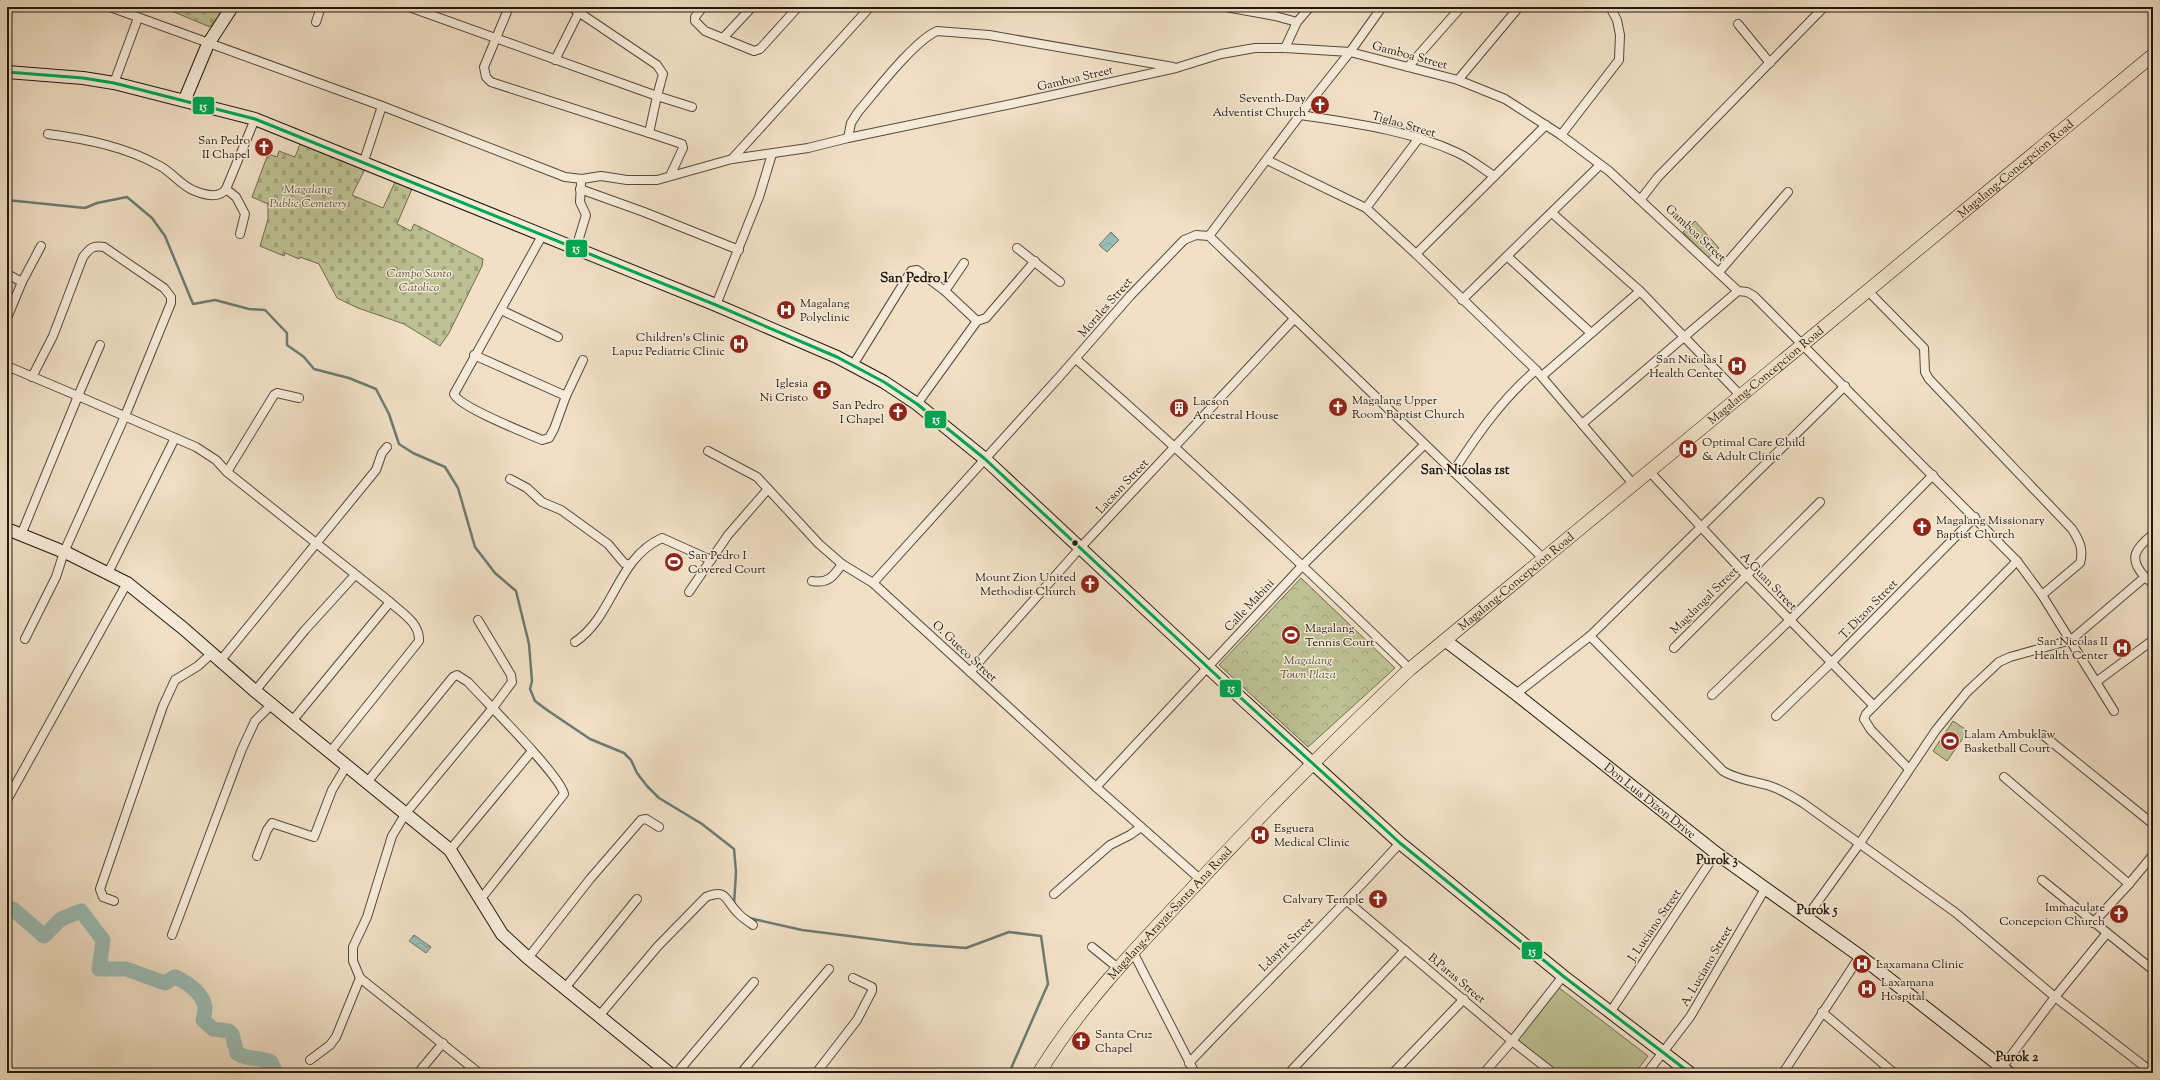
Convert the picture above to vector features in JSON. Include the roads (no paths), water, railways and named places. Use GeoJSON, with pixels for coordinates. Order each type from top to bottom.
{"type":"FeatureCollection","features":[{"type":"Feature","properties":{"kind":"main road","name":"Magalang-Concepcion Road"},"geometry":{"type":"LineString","coordinates":[[1312,763],[1410,669],[1446,641],[2153,56]]}},
{"type":"Feature","properties":{"kind":"main road","name":"Magalang-Arayat-Santa Ana Road"},"geometry":{"type":"LineString","coordinates":[[1039,1073],[1060,1039],[1118,968],[1200,879],[1312,763]]}},
{"type":"Feature","properties":{"kind":"street","name":"Gamboa Street"},"geometry":{"type":"LineString","coordinates":[[110,7],[208,44],[382,106],[565,176],[582,179],[601,176],[657,180],[732,159],[772,154],[828,144],[848,138],[1176,68],[1222,54],[1255,48],[1285,48],[1350,52],[1458,80],[1505,99],[1561,135],[1600,164],[1641,199],[1738,291],[1747,292],[1754,296],[2017,561],[2042,595],[2114,711]]}},
{"type":"Feature","properties":{"kind":"street"},"geometry":{"type":"LineString","coordinates":[[185,99],[208,44],[219,23],[232,7]]}},
{"type":"Feature","properties":{"kind":"street"},"geometry":{"type":"LineString","coordinates":[[316,22],[321,7]]}},
{"type":"Feature","properties":{"kind":"street"},"geometry":{"type":"LineString","coordinates":[[409,7],[495,39],[692,107]]}},
{"type":"Feature","properties":{"kind":"street"},"geometry":{"type":"LineString","coordinates":[[508,7],[484,67],[486,77],[491,82],[677,142],[683,146],[683,151],[670,176]]}},
{"type":"Feature","properties":{"kind":"street"},"geometry":{"type":"LineString","coordinates":[[571,7],[657,66],[663,74],[649,133]]}},
{"type":"Feature","properties":{"kind":"street"},"geometry":{"type":"LineString","coordinates":[[703,7],[695,17],[695,21],[705,31],[724,37],[754,51],[757,51],[798,7]]}},
{"type":"Feature","properties":{"kind":"street"},"geometry":{"type":"LineString","coordinates":[[724,37],[752,7]]}},
{"type":"Feature","properties":{"kind":"street"},"geometry":{"type":"LineString","coordinates":[[732,159],[870,7]]}},
{"type":"Feature","properties":{"kind":"street"},"geometry":{"type":"LineString","coordinates":[[1226,7],[1239,8],[1297,22]]}},
{"type":"Feature","properties":{"kind":"street"},"geometry":{"type":"LineString","coordinates":[[1285,48],[1297,22],[1310,7]]}},
{"type":"Feature","properties":{"kind":"street"},"geometry":{"type":"LineString","coordinates":[[1382,7],[1350,52],[1300,115],[1210,236],[1424,445],[1544,559]]}},
{"type":"Feature","properties":{"kind":"street"},"geometry":{"type":"LineString","coordinates":[[1408,67],[1460,7]]}},
{"type":"Feature","properties":{"kind":"street"},"geometry":{"type":"LineString","coordinates":[[1458,80],[1519,7]]}},
{"type":"Feature","properties":{"kind":"street"},"geometry":{"type":"LineString","coordinates":[[1561,135],[1619,60],[1620,35],[1617,20],[1610,7]]}},
{"type":"Feature","properties":{"kind":"street"},"geometry":{"type":"LineString","coordinates":[[1641,199],[1658,177],[1824,7]]}},
{"type":"Feature","properties":{"kind":"street"},"geometry":{"type":"LineString","coordinates":[[555,60],[579,12]]}},
{"type":"Feature","properties":{"kind":"street"},"geometry":{"type":"LineString","coordinates":[[114,83],[138,18]]}},
{"type":"Feature","properties":{"kind":"street"},"geometry":{"type":"LineString","coordinates":[[1738,24],[1770,63]]}},
{"type":"Feature","properties":{"kind":"street"},"geometry":{"type":"LineString","coordinates":[[848,138],[851,123],[858,112],[918,45],[929,34],[937,30],[989,35],[1176,68]]}},
{"type":"Feature","properties":{"kind":"street"},"geometry":{"type":"LineString","coordinates":[[7,72],[83,78],[114,83],[185,99],[255,119],[364,161],[716,305],[853,365],[884,382],[917,404],[985,459],[1208,667],[1400,843],[1563,976],[1611,1011],[1690,1073]]}},
{"type":"Feature","properties":{"kind":"street"},"geometry":{"type":"LineString","coordinates":[[364,161],[382,106]]}},
{"type":"Feature","properties":{"kind":"street","name":"Tiglao Street"},"geometry":{"type":"LineString","coordinates":[[1300,115],[1361,124],[1419,138],[1459,153],[1494,176]]}},
{"type":"Feature","properties":{"kind":"street"},"geometry":{"type":"LineString","coordinates":[[48,134],[82,138],[134,154],[162,167],[182,184],[198,192],[213,195],[219,194],[226,189],[255,119]]}},
{"type":"Feature","properties":{"kind":"street"},"geometry":{"type":"LineString","coordinates":[[1416,254],[1546,125]]}},
{"type":"Feature","properties":{"kind":"street"},"geometry":{"type":"LineString","coordinates":[[1366,208],[1419,138]]}},
{"type":"Feature","properties":{"kind":"street"},"geometry":{"type":"LineString","coordinates":[[716,305],[759,197],[772,154]]}},
{"type":"Feature","properties":{"kind":"street"},"geometry":{"type":"LineString","coordinates":[[1267,160],[1366,208],[1416,254],[1539,373],[1634,485]]}},
{"type":"Feature","properties":{"kind":"street"},"geometry":{"type":"LineString","coordinates":[[1462,300],[1508,257],[1600,164]]}},
{"type":"Feature","properties":{"kind":"street"},"geometry":{"type":"LineString","coordinates":[[576,248],[586,215],[580,202],[582,179]]}},
{"type":"Feature","properties":{"kind":"street"},"geometry":{"type":"LineString","coordinates":[[226,189],[236,197],[245,214],[240,234]]}},
{"type":"Feature","properties":{"kind":"street"},"geometry":{"type":"LineString","coordinates":[[580,189],[644,212],[739,250]]}},
{"type":"Feature","properties":{"kind":"street"},"geometry":{"type":"LineString","coordinates":[[1719,272],[1788,192]]}},
{"type":"Feature","properties":{"kind":"street"},"geometry":{"type":"LineString","coordinates":[[1552,213],[1640,291],[1686,337],[1741,396]]}},
{"type":"Feature","properties":{"kind":"street"},"geometry":{"type":"LineString","coordinates":[[543,234],[455,391],[456,399],[466,406],[537,438],[547,440],[552,434],[566,396],[583,360]]}},
{"type":"Feature","properties":{"kind":"street","name":"Morales Street"},"geometry":{"type":"LineString","coordinates":[[873,583],[1076,359],[1130,296],[1184,240],[1196,235],[1210,236]]}},
{"type":"Feature","properties":{"kind":"street"},"geometry":{"type":"LineString","coordinates":[[7,318],[22,282],[41,246]]}},
{"type":"Feature","properties":{"kind":"street"},"geometry":{"type":"LineString","coordinates":[[25,639],[56,577],[64,552],[125,416],[172,299],[164,288],[104,247],[94,246],[83,257],[53,336],[32,377]]}},
{"type":"Feature","properties":{"kind":"street"},"geometry":{"type":"LineString","coordinates":[[1017,248],[1060,282]]}},
{"type":"Feature","properties":{"kind":"street"},"geometry":{"type":"LineString","coordinates":[[1508,257],[1591,333]]}},
{"type":"Feature","properties":{"kind":"street"},"geometry":{"type":"LineString","coordinates":[[917,404],[977,321],[986,318],[1034,262]]}},
{"type":"Feature","properties":{"kind":"street"},"geometry":{"type":"LineString","coordinates":[[945,291],[964,263]]}},
{"type":"Feature","properties":{"kind":"street"},"geometry":{"type":"LineString","coordinates":[[853,365],[911,271],[917,270],[945,291],[977,321]]}},
{"type":"Feature","properties":{"kind":"street"},"geometry":{"type":"LineString","coordinates":[[7,274],[22,282]]}},
{"type":"Feature","properties":{"kind":"street"},"geometry":{"type":"LineString","coordinates":[[1453,472],[1477,435],[1517,386],[1539,373],[1591,333],[1640,291]]}},
{"type":"Feature","properties":{"kind":"street"},"geometry":{"type":"LineString","coordinates":[[1582,424],[1686,337],[1738,291]]}},
{"type":"Feature","properties":{"kind":"street"},"geometry":{"type":"LineString","coordinates":[[1868,291],[1924,348],[1925,372],[1929,379],[2072,529],[2081,542],[2082,557],[2080,563],[2042,595]]}},
{"type":"Feature","properties":{"kind":"street"},"geometry":{"type":"LineString","coordinates":[[501,310],[558,336]]}},
{"type":"Feature","properties":{"kind":"street","name":"Lacson Street"},"geometry":{"type":"LineString","coordinates":[[970,672],[1080,548],[1294,318]]}},
{"type":"Feature","properties":{"kind":"street"},"geometry":{"type":"LineString","coordinates":[[21,534],[100,345]]}},
{"type":"Feature","properties":{"kind":"street"},"geometry":{"type":"LineString","coordinates":[[474,355],[566,396]]}},
{"type":"Feature","properties":{"kind":"street"},"geometry":{"type":"LineString","coordinates":[[1076,359],[1176,446],[1303,565],[1410,669]]}},
{"type":"Feature","properties":{"kind":"street"},"geometry":{"type":"LineString","coordinates":[[7,366],[125,416],[208,454],[227,472],[390,602],[416,626],[419,634],[419,641],[331,751]]}},
{"type":"Feature","properties":{"kind":"street"},"geometry":{"type":"LineString","coordinates":[[1516,694],[1590,636],[1845,386]]}},
{"type":"Feature","properties":{"kind":"street"},"geometry":{"type":"LineString","coordinates":[[227,472],[274,395],[278,393],[299,398]]}},
{"type":"Feature","properties":{"kind":"street"},"geometry":{"type":"LineString","coordinates":[[108,573],[175,438]]}},
{"type":"Feature","properties":{"kind":"street","name":"Calle Mabini"},"geometry":{"type":"LineString","coordinates":[[1096,787],[1303,565],[1424,445]]}},
{"type":"Feature","properties":{"kind":"street"},"geometry":{"type":"LineString","coordinates":[[114,901],[103,897],[100,888],[163,706],[175,680],[216,657],[376,470],[382,454],[387,447]]}},
{"type":"Feature","properties":{"kind":"street","name":"O. Gueco Street"},"geometry":{"type":"LineString","coordinates":[[708,452],[757,478],[803,528],[842,564],[873,583],[1096,787],[1200,879]]}},
{"type":"Feature","properties":{"kind":"street","name":"A.Guan Street"},"geometry":{"type":"LineString","coordinates":[[1650,471],[1700,527],[1874,706]]}},
{"type":"Feature","properties":{"kind":"street"},"geometry":{"type":"LineString","coordinates":[[1712,695],[1790,620],[1933,475]]}},
{"type":"Feature","properties":{"kind":"street"},"geometry":{"type":"LineString","coordinates":[[510,479],[527,488],[542,502],[561,510],[608,544],[624,563],[630,565]]}},
{"type":"Feature","properties":{"kind":"street"},"geometry":{"type":"LineString","coordinates":[[689,592],[728,535],[768,489]]}},
{"type":"Feature","properties":{"kind":"street","name":"Magdangal Street"},"geometry":{"type":"LineString","coordinates":[[1674,648],[1820,502]]}},
{"type":"Feature","properties":{"kind":"street","name":"T. Dizon Street"},"geometry":{"type":"LineString","coordinates":[[1776,716],[1832,662],[1975,517]]}},
{"type":"Feature","properties":{"kind":"street"},"geometry":{"type":"LineString","coordinates":[[7,529],[64,552],[127,583],[255,691],[368,781],[450,850],[502,934],[528,958],[669,1073]]}},
{"type":"Feature","properties":{"kind":"street"},"geometry":{"type":"LineString","coordinates":[[2153,534],[2139,546],[2135,553],[2136,565],[2145,577],[2153,584]]}},
{"type":"Feature","properties":{"kind":"street"},"geometry":{"type":"LineString","coordinates":[[576,642],[590,629],[630,565],[644,548],[662,538],[711,560]]}},
{"type":"Feature","properties":{"kind":"street"},"geometry":{"type":"LineString","coordinates":[[1908,768],[1866,724],[1864,719],[1866,714],[2017,561]]}},
{"type":"Feature","properties":{"kind":"street"},"geometry":{"type":"LineString","coordinates":[[812,581],[822,583],[827,581],[834,576],[842,564]]}},
{"type":"Feature","properties":{"kind":"street"},"geometry":{"type":"LineString","coordinates":[[255,691],[305,630],[355,575]]}},
{"type":"Feature","properties":{"kind":"street"},"geometry":{"type":"LineString","coordinates":[[1806,918],[1860,843],[1908,768],[1950,711],[1967,692],[1999,662],[2010,657],[2071,640],[2145,577]]}},
{"type":"Feature","properties":{"kind":"street"},"geometry":{"type":"LineString","coordinates":[[7,800],[127,583]]}},
{"type":"Feature","properties":{"kind":"street"},"geometry":{"type":"LineString","coordinates":[[293,720],[390,602]]}},
{"type":"Feature","properties":{"kind":"street"},"geometry":{"type":"LineString","coordinates":[[478,620],[511,675],[512,682],[492,709],[406,813],[392,836],[367,917],[353,947],[353,962],[360,978],[479,1073]]}},
{"type":"Feature","properties":{"kind":"street"},"geometry":{"type":"LineString","coordinates":[[1590,636],[1723,772],[1731,776],[1785,792],[1860,843],[1956,912],[2055,997],[2153,1073]]}},
{"type":"Feature","properties":{"kind":"street"},"geometry":{"type":"LineString","coordinates":[[2096,682],[2153,640]]}},
{"type":"Feature","properties":{"kind":"street","name":"Don Luis Dizon Drive"},"geometry":{"type":"LineString","coordinates":[[1446,641],[1516,694],[1716,853],[1860,956],[2003,1071]]}},
{"type":"Feature","properties":{"kind":"street"},"geometry":{"type":"LineString","coordinates":[[368,781],[457,675],[468,682],[532,751],[560,784],[564,794],[480,900]]}},
{"type":"Feature","properties":{"kind":"street"},"geometry":{"type":"LineString","coordinates":[[172,935],[242,749],[255,721],[272,704]]}},
{"type":"Feature","properties":{"kind":"street"},"geometry":{"type":"LineString","coordinates":[[2043,735],[2153,824]]}},
{"type":"Feature","properties":{"kind":"street"},"geometry":{"type":"LineString","coordinates":[[450,850],[532,751]]}},
{"type":"Feature","properties":{"kind":"street"},"geometry":{"type":"LineString","coordinates":[[257,856],[267,830],[272,823],[314,837],[332,790],[347,765]]}},
{"type":"Feature","properties":{"kind":"street"},"geometry":{"type":"LineString","coordinates":[[2004,777],[2129,884]]}},
{"type":"Feature","properties":{"kind":"street"},"geometry":{"type":"LineString","coordinates":[[528,958],[590,879],[641,820],[646,819],[659,827]]}},
{"type":"Feature","properties":{"kind":"street"},"geometry":{"type":"LineString","coordinates":[[1054,894],[1110,845],[1130,835],[1141,827]]}},
{"type":"Feature","properties":{"kind":"street","name":"Ldayrit Street"},"geometry":{"type":"LineString","coordinates":[[1189,1063],[1262,985],[1347,901],[1400,843]]}},
{"type":"Feature","properties":{"kind":"street","name":"J. Luciano Street"},"geometry":{"type":"LineString","coordinates":[[1611,1011],[1716,853]]}},
{"type":"Feature","properties":{"kind":"street"},"geometry":{"type":"LineString","coordinates":[[2093,923],[2129,884],[2153,854]]}},
{"type":"Feature","properties":{"kind":"street"},"geometry":{"type":"LineString","coordinates":[[2042,880],[2093,923],[2153,970]]}},
{"type":"Feature","properties":{"kind":"street","name":"A. Luciano Street"},"geometry":{"type":"LineString","coordinates":[[1647,1073],[1690,1017],[1765,889]]}},
{"type":"Feature","properties":{"kind":"street"},"geometry":{"type":"LineString","coordinates":[[599,1016],[658,946],[706,897],[716,893],[726,897],[738,914],[753,925]]}},
{"type":"Feature","properties":{"kind":"street"},"geometry":{"type":"LineString","coordinates":[[565,988],[637,899]]}},
{"type":"Feature","properties":{"kind":"street","name":"B.Paras Street"},"geometry":{"type":"LineString","coordinates":[[1347,901],[1512,1041],[1553,1073]]}},
{"type":"Feature","properties":{"kind":"street"},"geometry":{"type":"LineString","coordinates":[[2003,1071],[2055,997],[2107,933]]}},
{"type":"Feature","properties":{"kind":"street"},"geometry":{"type":"LineString","coordinates":[[1092,947],[1118,968]]}},
{"type":"Feature","properties":{"kind":"street"},"geometry":{"type":"LineString","coordinates":[[1289,1073],[1405,950]]}},
{"type":"Feature","properties":{"kind":"street"},"geometry":{"type":"LineString","coordinates":[[1133,952],[1195,1073]]}},
{"type":"Feature","properties":{"kind":"street"},"geometry":{"type":"LineString","coordinates":[[1786,1072],[1822,1012],[1860,956]]}},
{"type":"Feature","properties":{"kind":"street"},"geometry":{"type":"LineString","coordinates":[[741,1073],[829,969]]}},
{"type":"Feature","properties":{"kind":"street"},"geometry":{"type":"LineString","coordinates":[[1484,1073],[1512,1041],[1563,976]]}},
{"type":"Feature","properties":{"kind":"street"},"geometry":{"type":"LineString","coordinates":[[310,1060],[330,1045],[336,1037],[360,978]]}},
{"type":"Feature","properties":{"kind":"street"},"geometry":{"type":"LineString","coordinates":[[816,1073],[857,1020],[872,991],[872,987],[853,978]]}},
{"type":"Feature","properties":{"kind":"street"},"geometry":{"type":"LineString","coordinates":[[677,1073],[754,982]]}},
{"type":"Feature","properties":{"kind":"street"},"geometry":{"type":"LineString","coordinates":[[1393,1073],[1464,999]]}},
{"type":"Feature","properties":{"kind":"street"},"geometry":{"type":"LineString","coordinates":[[1822,1012],[1894,1073]]}},
{"type":"Feature","properties":{"kind":"street"},"geometry":{"type":"LineString","coordinates":[[418,1073],[443,1043]]}},
{"type":"Feature","properties":{"kind":"water"},"geometry":{"type":"Polygon","coordinates":[[[1111,232],[1119,240],[1107,252],[1099,245],[1111,232]]]}},
{"type":"Feature","properties":{"kind":"water"},"geometry":{"type":"Polygon","coordinates":[[[414,935],[431,947],[426,953],[409,941],[414,935]]]}},
{"type":"Feature","properties":{"kind":"waterway"},"geometry":{"type":"LineString","coordinates":[[7,200],[85,208],[97,203],[127,197],[152,218],[165,236],[193,304],[215,300],[249,309],[265,310],[287,333],[287,345],[304,357],[314,369],[349,378],[376,389],[389,414],[399,444],[413,453],[445,467],[458,488],[475,547],[495,573],[516,591],[529,644],[532,681],[530,689],[535,701],[590,739],[624,753],[631,760],[637,773],[647,786],[659,798],[702,824],[734,849],[736,872],[734,905]]}},
{"type":"Feature","properties":{"kind":"waterway"},"geometry":{"type":"LineString","coordinates":[[7,911],[13,909],[44,936],[61,919],[81,911],[103,940],[99,969],[126,969],[165,983],[175,977],[185,982],[202,998],[205,1008],[203,1020],[213,1029],[229,1031],[232,1034],[237,1053],[245,1057],[262,1059],[271,1062],[274,1069],[273,1073]]}},
{"type":"Feature","properties":{"kind":"waterway"},"geometry":{"type":"LineString","coordinates":[[749,918],[802,930],[912,944],[966,948],[1009,932],[1041,936],[1048,984],[1009,1073]]}},
{"type":"Feature","properties":{"kind":"place","name":"Seventh-Day Adventist Church"},"geometry":{"type":"Point","coordinates":[1320,105]}},
{"type":"Feature","properties":{"kind":"place","name":"San Pedro II Chapel"},"geometry":{"type":"Point","coordinates":[264,147]}},
{"type":"Feature","properties":{"kind":"place","name":"Magalang Polyclinic"},"geometry":{"type":"Point","coordinates":[786,310]}},
{"type":"Feature","properties":{"kind":"place","name":"Children's Clinic Lapuz Pediatric Clinic"},"geometry":{"type":"Point","coordinates":[739,344]}},
{"type":"Feature","properties":{"kind":"place","name":"San Nicolas I Health Center"},"geometry":{"type":"Point","coordinates":[1737,366]}},
{"type":"Feature","properties":{"kind":"place","name":"Iglesia Ni Cristo"},"geometry":{"type":"Point","coordinates":[822,390]}},
{"type":"Feature","properties":{"kind":"place","name":"Magalang Upper Room Baptist Church"},"geometry":{"type":"Point","coordinates":[1338,407]}},
{"type":"Feature","properties":{"kind":"place","name":"Lacson Ancestral House"},"geometry":{"type":"Point","coordinates":[1179,408]}},
{"type":"Feature","properties":{"kind":"place","name":"San Pedro I Chapel"},"geometry":{"type":"Point","coordinates":[898,412]}},
{"type":"Feature","properties":{"kind":"place","name":"Optimal Care Child & Adult Clinic"},"geometry":{"type":"Point","coordinates":[1688,449]}},
{"type":"Feature","properties":{"kind":"place","name":"Magalang Missionary Baptist Church"},"geometry":{"type":"Point","coordinates":[1922,527]}},
{"type":"Feature","properties":{"kind":"place","name":"San Pedro I Covered Court"},"geometry":{"type":"Point","coordinates":[674,562]}},
{"type":"Feature","properties":{"kind":"place","name":"Mount Zion United Methodist Church"},"geometry":{"type":"Point","coordinates":[1090,584]}},
{"type":"Feature","properties":{"kind":"place","name":"Magalang Tennis Court"},"geometry":{"type":"Point","coordinates":[1291,635]}},
{"type":"Feature","properties":{"kind":"place","name":"San Nicolas II Health Center"},"geometry":{"type":"Point","coordinates":[2122,648]}},
{"type":"Feature","properties":{"kind":"place","name":"Lalam Ambuklaw Basketball Court"},"geometry":{"type":"Point","coordinates":[1950,741]}},
{"type":"Feature","properties":{"kind":"place","name":"Esguera Medical Clinic"},"geometry":{"type":"Point","coordinates":[1260,835]}},
{"type":"Feature","properties":{"kind":"place","name":"Calvary Temple"},"geometry":{"type":"Point","coordinates":[1378,899]}},
{"type":"Feature","properties":{"kind":"place","name":"Immaculate Concepcion Church"},"geometry":{"type":"Point","coordinates":[2119,914]}},
{"type":"Feature","properties":{"kind":"place","name":"Laxamana Clinic"},"geometry":{"type":"Point","coordinates":[1862,964]}},
{"type":"Feature","properties":{"kind":"place","name":"Laxamana Hospital"},"geometry":{"type":"Point","coordinates":[1867,989]}},
{"type":"Feature","properties":{"kind":"place","name":"Santa Cruz Chapel"},"geometry":{"type":"Point","coordinates":[1081,1041]}},
{"type":"Feature","properties":{"kind":"district","name":"San Pedro I"},"geometry":{"type":"Point","coordinates":[914,277]}},
{"type":"Feature","properties":{"kind":"district","name":"San Nicolas 1st"},"geometry":{"type":"Point","coordinates":[1465,469]}},
{"type":"Feature","properties":{"kind":"district","name":"Purok 3"},"geometry":{"type":"Point","coordinates":[1717,859]}},
{"type":"Feature","properties":{"kind":"district","name":"Purok 5"},"geometry":{"type":"Point","coordinates":[1817,909]}},
{"type":"Feature","properties":{"kind":"district","name":"Purok 2"},"geometry":{"type":"Point","coordinates":[2017,1056]}},
{"type":"Feature","properties":{"kind":"park label","name":"Magalang Public Cemetery"},"geometry":{"type":"Point","coordinates":[308,196]}},
{"type":"Feature","properties":{"kind":"park label","name":"Campo Santo Catolico"},"geometry":{"type":"Point","coordinates":[419,280]}},
{"type":"Feature","properties":{"kind":"park label","name":"Magalang Town Plaza"},"geometry":{"type":"Point","coordinates":[1308,667]}}]}
